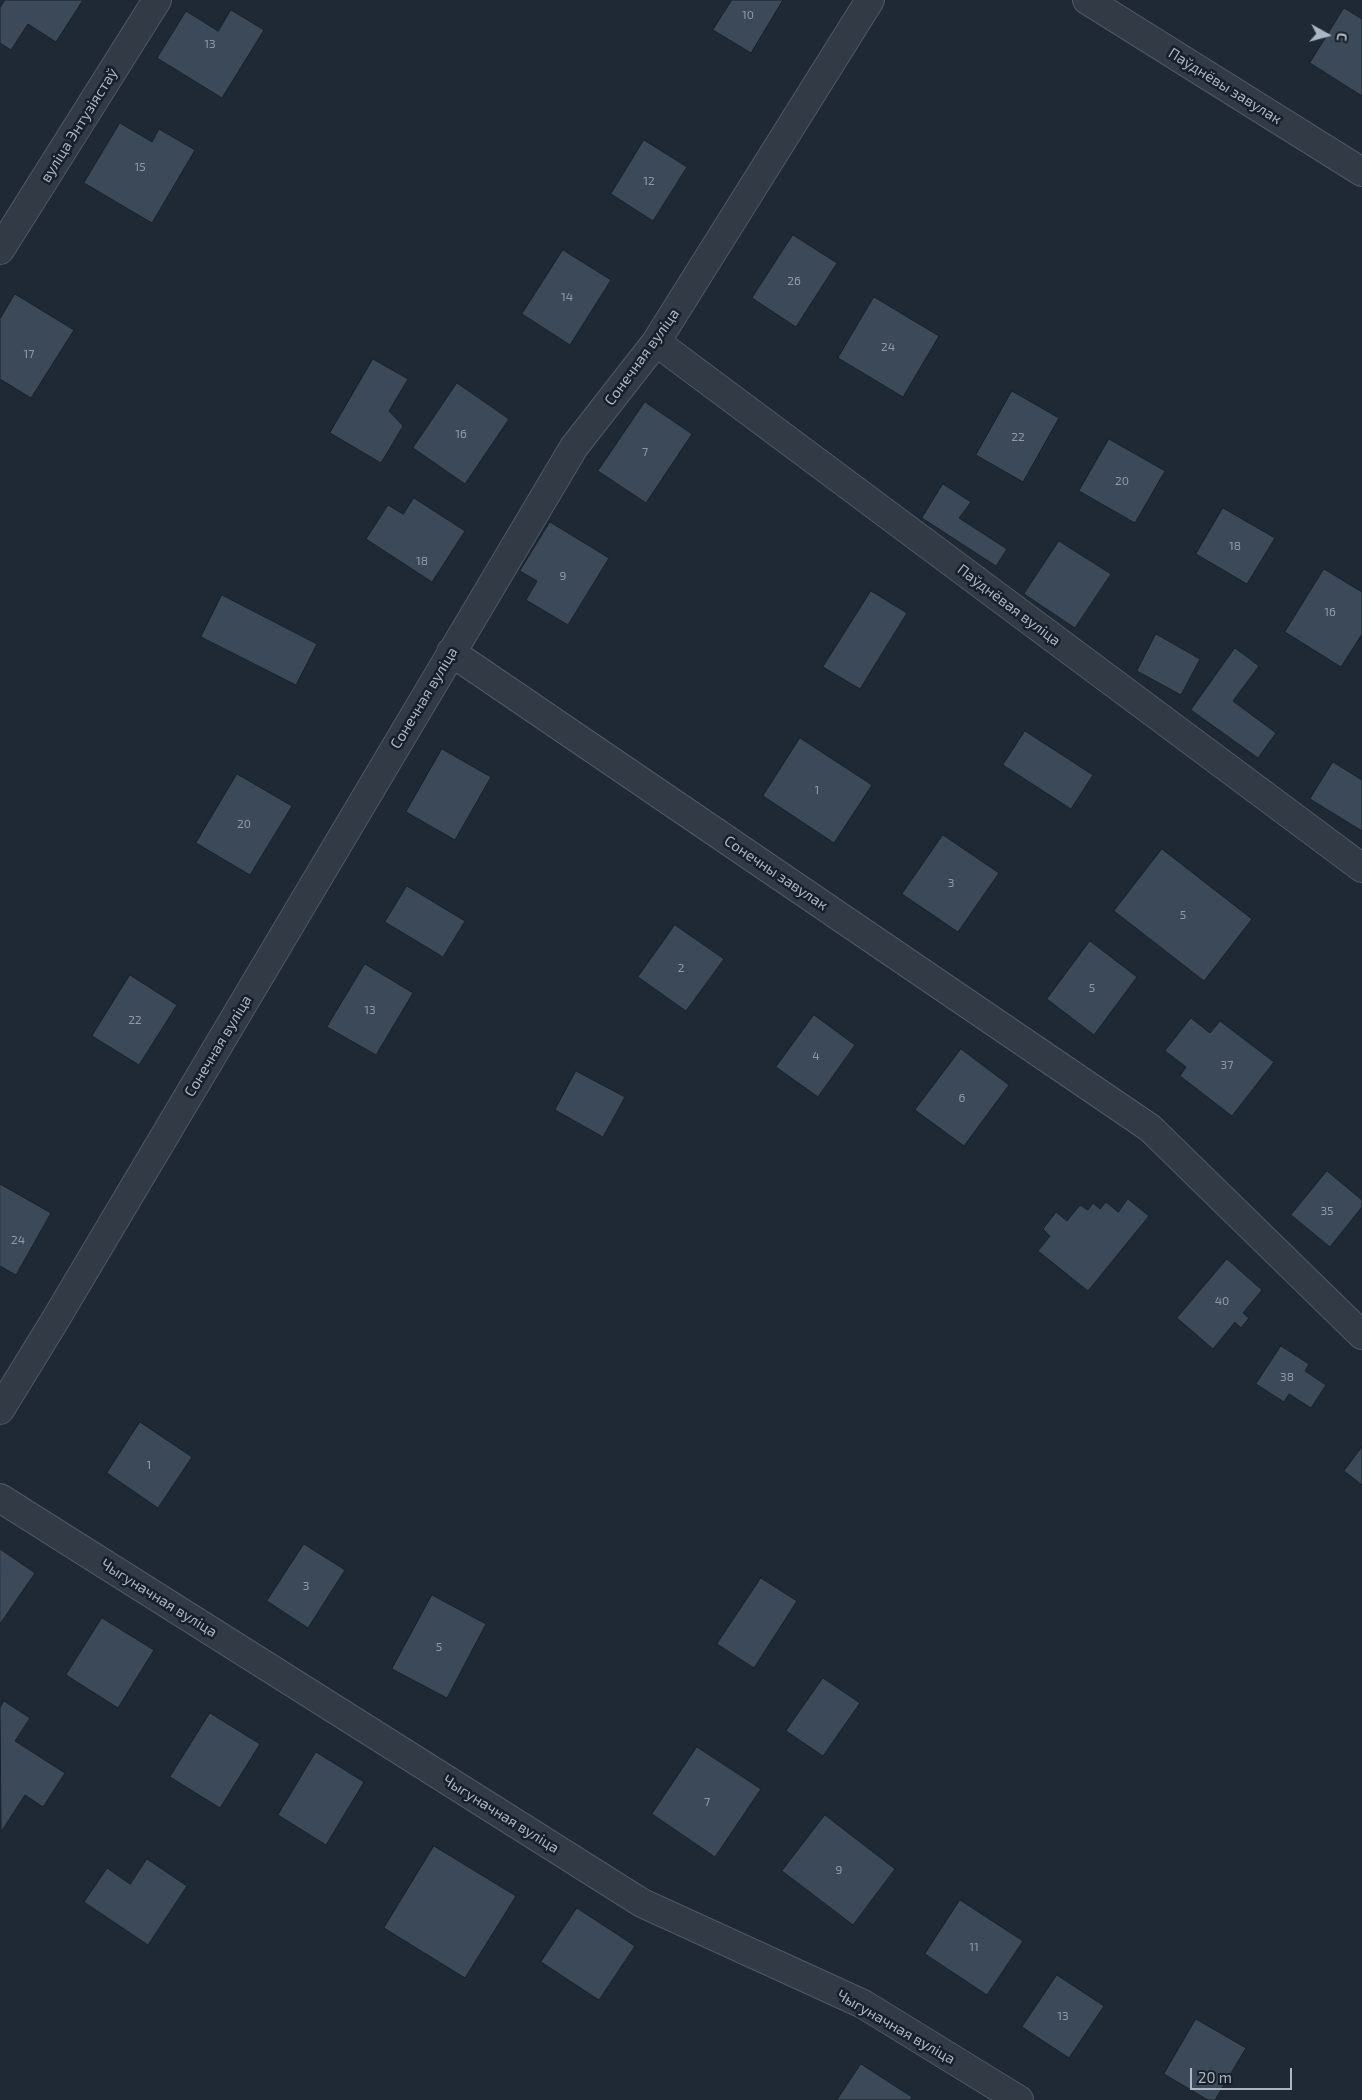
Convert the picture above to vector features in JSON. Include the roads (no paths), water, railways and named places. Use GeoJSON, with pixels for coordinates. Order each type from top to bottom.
{"type":"FeatureCollection","features":[{"type":"Feature","properties":{"kind":"street","name":"вуліца Энтузіястаў"},"geometry":{"type":"LineString","coordinates":[[0,250],[157,0]]}},
{"type":"Feature","properties":{"kind":"street","name":"Сонечная вуліца"},"geometry":{"type":"LineString","coordinates":[[0,1410],[574,447],[656,342],[870,0]]}},
{"type":"Feature","properties":{"kind":"street","name":"Паўднёвы завулак"},"geometry":{"type":"LineString","coordinates":[[1087,0],[1362,172]]}},
{"type":"Feature","properties":{"kind":"street","name":"Паўднёвая вуліца"},"geometry":{"type":"LineString","coordinates":[[656,342],[1362,868]]}},
{"type":"Feature","properties":{"kind":"street","name":"Сонечны завулак"},"geometry":{"type":"LineString","coordinates":[[452,652],[1150,1128],[1362,1334]]}},
{"type":"Feature","properties":{"kind":"street","name":"Чыгуначная вуліца"},"geometry":{"type":"LineString","coordinates":[[0,1498],[642,1903],[863,2004],[1019,2100]]}}]}
